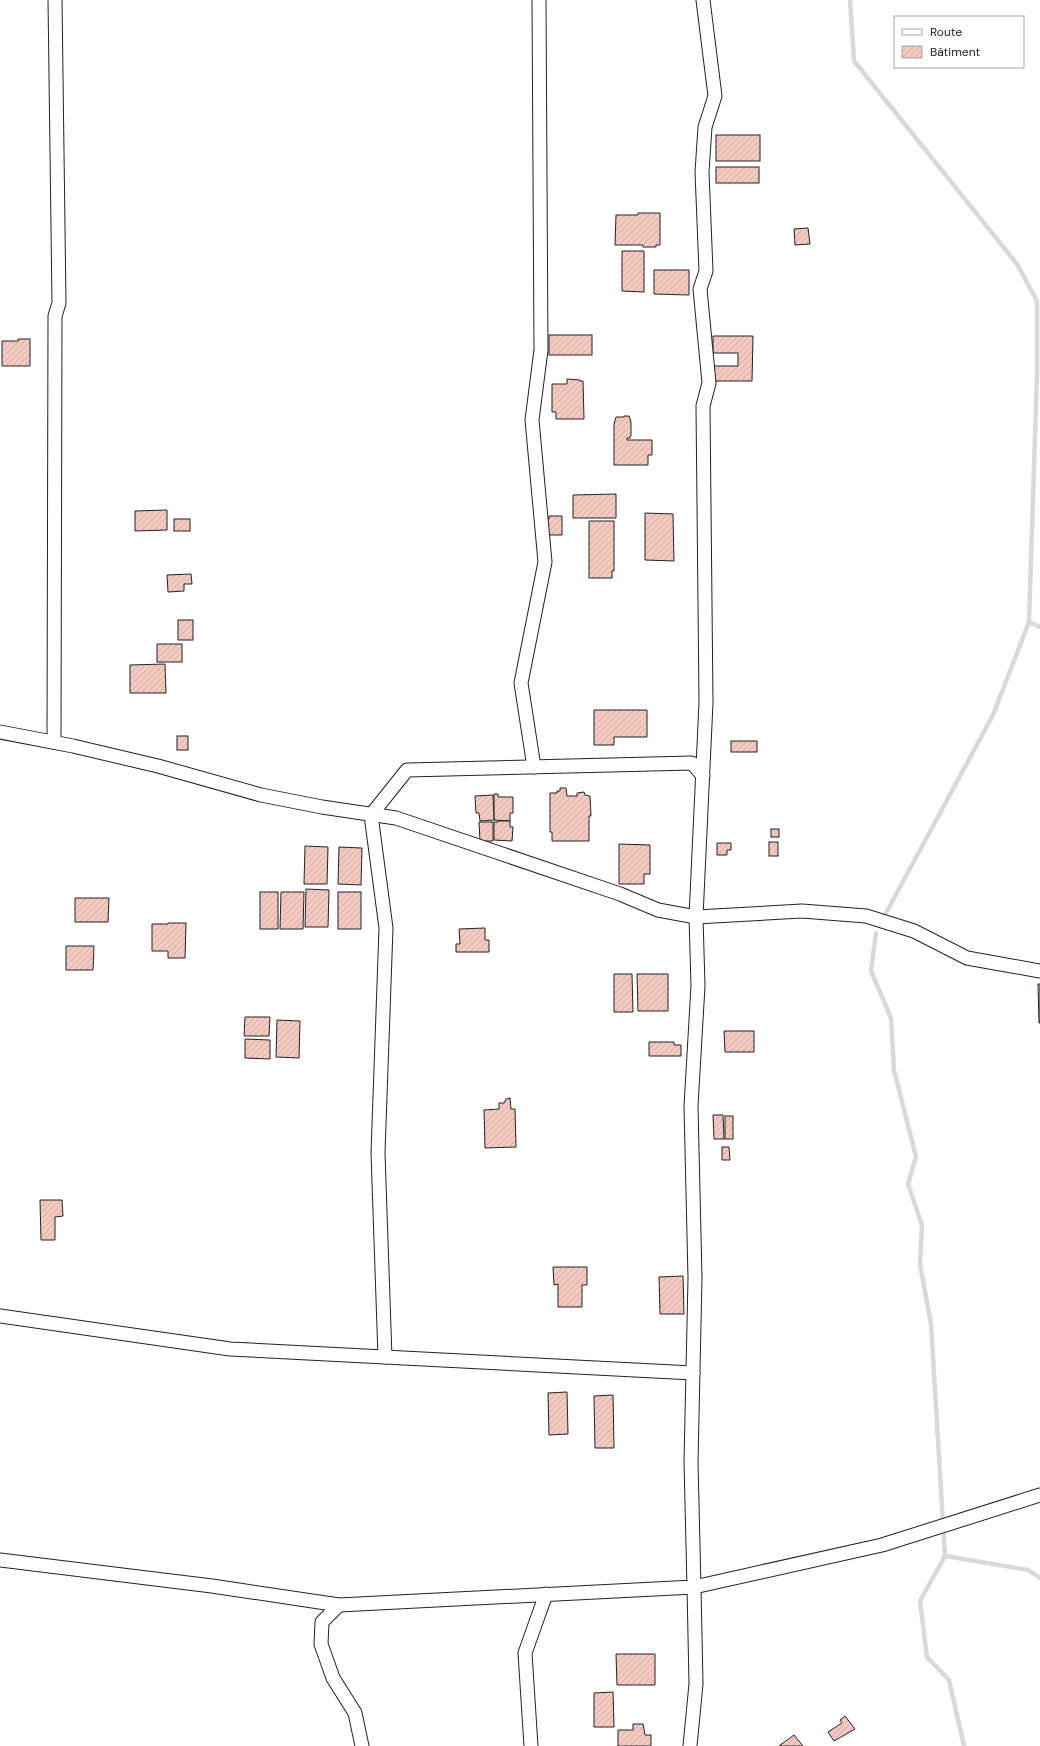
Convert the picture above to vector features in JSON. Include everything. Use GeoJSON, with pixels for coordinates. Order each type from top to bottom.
{"type":"FeatureCollection","features":[{"type":"Feature","properties":{"kind":"street"},"geometry":{"type":"LineString","coordinates":[[54,742],[54,316],[59,303],[55,0]]}},
{"type":"Feature","properties":{"kind":"street"},"geometry":{"type":"LineString","coordinates":[[534,767],[521,683],[545,562],[532,420],[541,350],[539,0]]}},
{"type":"Feature","properties":{"kind":"street"},"geometry":{"type":"LineString","coordinates":[[690,1746],[696,1684],[691,1462],[695,1278],[691,1106],[698,986],[696,917],[706,703],[703,406],[710,383],[700,289],[706,271],[702,172],[705,127],[714,96],[703,0]]}},
{"type":"Feature","properties":{"kind":"street"},"geometry":{"type":"LineString","coordinates":[[0,732],[54,742],[158,766],[261,795],[371,815],[396,818],[620,894],[658,910],[696,917],[802,911],[866,916],[914,931],[967,958],[1040,971]]}},
{"type":"Feature","properties":{"kind":"street"},"geometry":{"type":"LineString","coordinates":[[385,1357],[378,1153],[386,928],[371,815],[406,770],[692,763],[703,776]]}},
{"type":"Feature","properties":{"kind":"street"},"geometry":{"type":"LineString","coordinates":[[0,1316],[230,1349],[693,1373]]}},
{"type":"Feature","properties":{"kind":"street"},"geometry":{"type":"LineString","coordinates":[[0,1560],[212,1586],[339,1605],[694,1587],[882,1545],[1040,1494]]}},
{"type":"Feature","properties":{"kind":"street"},"geometry":{"type":"LineString","coordinates":[[531,1746],[525,1653],[546,1594]]}},
{"type":"Feature","properties":{"kind":"street"},"geometry":{"type":"LineString","coordinates":[[339,1605],[322,1622],[321,1644],[333,1678],[355,1713],[362,1746]]}},
{"type":"Feature","properties":{"kind":"building"},"geometry":{"type":"Polygon","coordinates":[[[716,135],[760,135],[760,161],[716,161],[716,135]]]}},
{"type":"Feature","properties":{"kind":"building"},"geometry":{"type":"Polygon","coordinates":[[[716,167],[759,167],[759,183],[716,183],[716,167]]]}},
{"type":"Feature","properties":{"kind":"building"},"geometry":{"type":"Polygon","coordinates":[[[638,213],[660,213],[660,245],[656,245],[656,247],[643,247],[643,245],[615,245],[616,215],[638,215],[638,213]]]}},
{"type":"Feature","properties":{"kind":"building"},"geometry":{"type":"Polygon","coordinates":[[[808,228],[810,244],[795,245],[794,229],[808,228]]]}},
{"type":"Feature","properties":{"kind":"building"},"geometry":{"type":"Polygon","coordinates":[[[622,251],[644,251],[644,292],[622,291],[622,251]]]}},
{"type":"Feature","properties":{"kind":"building"},"geometry":{"type":"Polygon","coordinates":[[[654,270],[689,270],[689,295],[654,294],[654,270]]]}},
{"type":"Feature","properties":{"kind":"building"},"geometry":{"type":"Polygon","coordinates":[[[549,335],[592,335],[592,355],[549,355],[549,335]]]}},
{"type":"Feature","properties":{"kind":"building"},"geometry":{"type":"Polygon","coordinates":[[[713,336],[753,336],[752,381],[712,381],[712,366],[738,366],[738,353],[713,353],[713,336]]]}},
{"type":"Feature","properties":{"kind":"building"},"geometry":{"type":"Polygon","coordinates":[[[18,339],[30,339],[30,366],[2,366],[2,341],[18,341],[18,339]]]}},
{"type":"Feature","properties":{"kind":"building"},"geometry":{"type":"Polygon","coordinates":[[[567,379],[583,381],[584,419],[556,419],[556,412],[552,412],[552,384],[567,384],[567,379]]]}},
{"type":"Feature","properties":{"kind":"building"},"geometry":{"type":"Polygon","coordinates":[[[629,416],[631,422],[631,436],[630,438],[627,438],[627,440],[652,440],[652,455],[648,455],[648,465],[614,465],[614,424],[616,417],[629,416]]]}},
{"type":"Feature","properties":{"kind":"building"},"geometry":{"type":"Polygon","coordinates":[[[616,494],[616,518],[573,518],[573,495],[616,494]]]}},
{"type":"Feature","properties":{"kind":"building"},"geometry":{"type":"Polygon","coordinates":[[[167,510],[167,530],[135,531],[135,511],[167,510]]]}},
{"type":"Feature","properties":{"kind":"building"},"geometry":{"type":"Polygon","coordinates":[[[645,513],[673,514],[674,561],[645,560],[645,513]]]}},
{"type":"Feature","properties":{"kind":"building"},"geometry":{"type":"Polygon","coordinates":[[[549,516],[562,516],[562,535],[546,535],[546,519],[549,519],[549,516]]]}},
{"type":"Feature","properties":{"kind":"building"},"geometry":{"type":"Polygon","coordinates":[[[174,519],[190,519],[190,531],[174,531],[174,519]]]}},
{"type":"Feature","properties":{"kind":"building"},"geometry":{"type":"Polygon","coordinates":[[[589,521],[614,521],[614,571],[612,571],[612,578],[589,578],[589,521]]]}},
{"type":"Feature","properties":{"kind":"building"},"geometry":{"type":"Polygon","coordinates":[[[191,574],[192,584],[184,584],[184,591],[168,592],[167,575],[191,574]]]}},
{"type":"Feature","properties":{"kind":"building"},"geometry":{"type":"Polygon","coordinates":[[[178,620],[193,620],[193,640],[178,640],[178,620]]]}},
{"type":"Feature","properties":{"kind":"building"},"geometry":{"type":"Polygon","coordinates":[[[157,644],[182,644],[182,662],[157,662],[157,644]]]}},
{"type":"Feature","properties":{"kind":"building"},"geometry":{"type":"Polygon","coordinates":[[[165,664],[166,693],[130,693],[130,665],[165,664]]]}},
{"type":"Feature","properties":{"kind":"building"},"geometry":{"type":"Polygon","coordinates":[[[594,710],[647,710],[647,737],[614,737],[614,745],[594,745],[594,710]]]}},
{"type":"Feature","properties":{"kind":"building"},"geometry":{"type":"Polygon","coordinates":[[[177,736],[188,736],[188,750],[177,750],[177,736]]]}},
{"type":"Feature","properties":{"kind":"building"},"geometry":{"type":"Polygon","coordinates":[[[731,741],[757,741],[757,752],[731,752],[731,741]]]}},
{"type":"Feature","properties":{"kind":"building"},"geometry":{"type":"Polygon","coordinates":[[[560,788],[566,788],[567,796],[577,796],[577,793],[584,792],[585,795],[590,796],[591,816],[589,816],[589,841],[552,841],[552,832],[550,832],[550,793],[557,793],[557,791],[560,791],[560,788]]]}},
{"type":"Feature","properties":{"kind":"building"},"geometry":{"type":"Polygon","coordinates":[[[494,794],[498,794],[498,797],[513,797],[513,813],[510,813],[510,821],[494,820],[494,794]]]}},
{"type":"Feature","properties":{"kind":"building"},"geometry":{"type":"Polygon","coordinates":[[[493,795],[494,820],[480,821],[479,813],[476,813],[475,796],[493,795]]]}},
{"type":"Feature","properties":{"kind":"building"},"geometry":{"type":"Polygon","coordinates":[[[510,821],[510,827],[513,827],[512,841],[494,840],[494,822],[510,821]]]}},
{"type":"Feature","properties":{"kind":"building"},"geometry":{"type":"Polygon","coordinates":[[[479,822],[493,822],[493,841],[480,841],[479,822]]]}},
{"type":"Feature","properties":{"kind":"building"},"geometry":{"type":"Polygon","coordinates":[[[771,829],[779,829],[779,837],[771,837],[771,829]]]}},
{"type":"Feature","properties":{"kind":"building"},"geometry":{"type":"Polygon","coordinates":[[[769,842],[778,842],[778,856],[769,856],[769,842]]]}},
{"type":"Feature","properties":{"kind":"building"},"geometry":{"type":"Polygon","coordinates":[[[717,843],[731,843],[731,850],[727,850],[727,855],[717,855],[717,843]]]}},
{"type":"Feature","properties":{"kind":"building"},"geometry":{"type":"Polygon","coordinates":[[[619,844],[650,845],[650,874],[644,874],[644,884],[619,884],[619,844]]]}},
{"type":"Feature","properties":{"kind":"building"},"geometry":{"type":"Polygon","coordinates":[[[305,846],[328,847],[327,884],[304,884],[305,846]]]}},
{"type":"Feature","properties":{"kind":"building"},"geometry":{"type":"Polygon","coordinates":[[[339,847],[362,848],[361,885],[338,884],[339,847]]]}},
{"type":"Feature","properties":{"kind":"building"},"geometry":{"type":"Polygon","coordinates":[[[306,889],[329,890],[328,927],[305,927],[306,889]]]}},
{"type":"Feature","properties":{"kind":"building"},"geometry":{"type":"Polygon","coordinates":[[[260,892],[278,892],[278,929],[260,929],[260,892]]]}},
{"type":"Feature","properties":{"kind":"building"},"geometry":{"type":"Polygon","coordinates":[[[281,892],[304,892],[303,929],[280,929],[281,892]]]}},
{"type":"Feature","properties":{"kind":"building"},"geometry":{"type":"Polygon","coordinates":[[[338,892],[361,892],[361,929],[338,929],[338,892]]]}},
{"type":"Feature","properties":{"kind":"building"},"geometry":{"type":"Polygon","coordinates":[[[75,898],[109,898],[108,922],[75,922],[75,898]]]}},
{"type":"Feature","properties":{"kind":"building"},"geometry":{"type":"Polygon","coordinates":[[[186,923],[185,958],[168,958],[168,951],[152,951],[152,924],[186,923]]]}},
{"type":"Feature","properties":{"kind":"building"},"geometry":{"type":"Polygon","coordinates":[[[485,928],[485,940],[489,940],[489,952],[456,952],[456,944],[460,944],[459,929],[485,928]]]}},
{"type":"Feature","properties":{"kind":"building"},"geometry":{"type":"Polygon","coordinates":[[[66,946],[94,946],[93,970],[66,970],[66,946]]]}},
{"type":"Feature","properties":{"kind":"building"},"geometry":{"type":"Polygon","coordinates":[[[614,974],[632,974],[633,1012],[614,1012],[614,974]]]}},
{"type":"Feature","properties":{"kind":"building"},"geometry":{"type":"Polygon","coordinates":[[[637,974],[668,974],[668,1011],[638,1011],[637,974]]]}},
{"type":"Feature","properties":{"kind":"building"},"geometry":{"type":"Polygon","coordinates":[[[1038,984],[1040,984],[1040,1023],[1039,1023],[1038,984]]]}},
{"type":"Feature","properties":{"kind":"building"},"geometry":{"type":"Polygon","coordinates":[[[245,1017],[270,1017],[269,1036],[244,1036],[245,1017]]]}},
{"type":"Feature","properties":{"kind":"building"},"geometry":{"type":"Polygon","coordinates":[[[277,1020],[300,1021],[299,1058],[276,1057],[277,1020]]]}},
{"type":"Feature","properties":{"kind":"building"},"geometry":{"type":"Polygon","coordinates":[[[724,1031],[754,1031],[754,1052],[725,1052],[724,1031]]]}},
{"type":"Feature","properties":{"kind":"building"},"geometry":{"type":"Polygon","coordinates":[[[245,1039],[270,1040],[270,1059],[245,1058],[245,1039]]]}},
{"type":"Feature","properties":{"kind":"building"},"geometry":{"type":"Polygon","coordinates":[[[649,1042],[674,1042],[674,1045],[681,1045],[681,1056],[649,1056],[649,1042]]]}},
{"type":"Feature","properties":{"kind":"building"},"geometry":{"type":"Polygon","coordinates":[[[510,1098],[511,1109],[515,1109],[516,1147],[485,1148],[484,1110],[499,1109],[499,1103],[504,1103],[506,1099],[510,1098]]]}},
{"type":"Feature","properties":{"kind":"building"},"geometry":{"type":"Polygon","coordinates":[[[713,1115],[723,1115],[724,1139],[714,1139],[713,1115]]]}},
{"type":"Feature","properties":{"kind":"building"},"geometry":{"type":"Polygon","coordinates":[[[725,1116],[733,1116],[733,1139],[725,1139],[725,1116]]]}},
{"type":"Feature","properties":{"kind":"building"},"geometry":{"type":"Polygon","coordinates":[[[722,1147],[729,1147],[730,1160],[722,1160],[722,1147]]]}},
{"type":"Feature","properties":{"kind":"building"},"geometry":{"type":"Polygon","coordinates":[[[40,1200],[62,1200],[63,1216],[55,1217],[55,1240],[41,1240],[40,1200]]]}},
{"type":"Feature","properties":{"kind":"building"},"geometry":{"type":"Polygon","coordinates":[[[553,1267],[587,1267],[587,1285],[582,1285],[582,1307],[558,1307],[558,1284],[554,1285],[553,1267]]]}},
{"type":"Feature","properties":{"kind":"building"},"geometry":{"type":"Polygon","coordinates":[[[683,1276],[684,1314],[660,1314],[659,1277],[683,1276]]]}},
{"type":"Feature","properties":{"kind":"building"},"geometry":{"type":"Polygon","coordinates":[[[567,1392],[568,1434],[549,1435],[548,1393],[567,1392]]]}},
{"type":"Feature","properties":{"kind":"building"},"geometry":{"type":"Polygon","coordinates":[[[613,1395],[614,1448],[595,1448],[594,1396],[613,1395]]]}},
{"type":"Feature","properties":{"kind":"building"},"geometry":{"type":"Polygon","coordinates":[[[616,1654],[655,1654],[655,1685],[617,1685],[616,1654]]]}},
{"type":"Feature","properties":{"kind":"building"},"geometry":{"type":"Polygon","coordinates":[[[613,1692],[614,1727],[594,1727],[594,1693],[613,1692]]]}},
{"type":"Feature","properties":{"kind":"building"},"geometry":{"type":"Polygon","coordinates":[[[845,1716],[855,1729],[834,1741],[828,1732],[842,1723],[840,1720],[845,1716]]]}},
{"type":"Feature","properties":{"kind":"building"},"geometry":{"type":"Polygon","coordinates":[[[633,1724],[643,1724],[645,1735],[651,1735],[651,1746],[618,1746],[618,1730],[633,1730],[633,1724]]]}},
{"type":"Feature","properties":{"kind":"building"},"geometry":{"type":"Polygon","coordinates":[[[794,1735],[803,1746],[779,1746],[794,1735]]]}},
{"type":"Feature","properties":{"kind":"waterway"},"geometry":{"type":"LineString","coordinates":[[850,0],[854,61],[1017,264],[1037,301],[1037,375],[1029,622],[993,715],[886,913]]}},
{"type":"Feature","properties":{"kind":"waterway"},"geometry":{"type":"LineString","coordinates":[[1029,622],[1040,627]]}},
{"type":"Feature","properties":{"kind":"waterway"},"geometry":{"type":"LineString","coordinates":[[876,933],[871,971],[891,1018],[894,1070],[916,1157],[908,1184],[922,1225],[920,1264],[931,1324],[945,1556],[920,1601],[927,1657],[949,1680],[964,1746]]}},
{"type":"Feature","properties":{"kind":"waterway"},"geometry":{"type":"LineString","coordinates":[[945,1556],[1028,1570],[1040,1578]]}}]}
